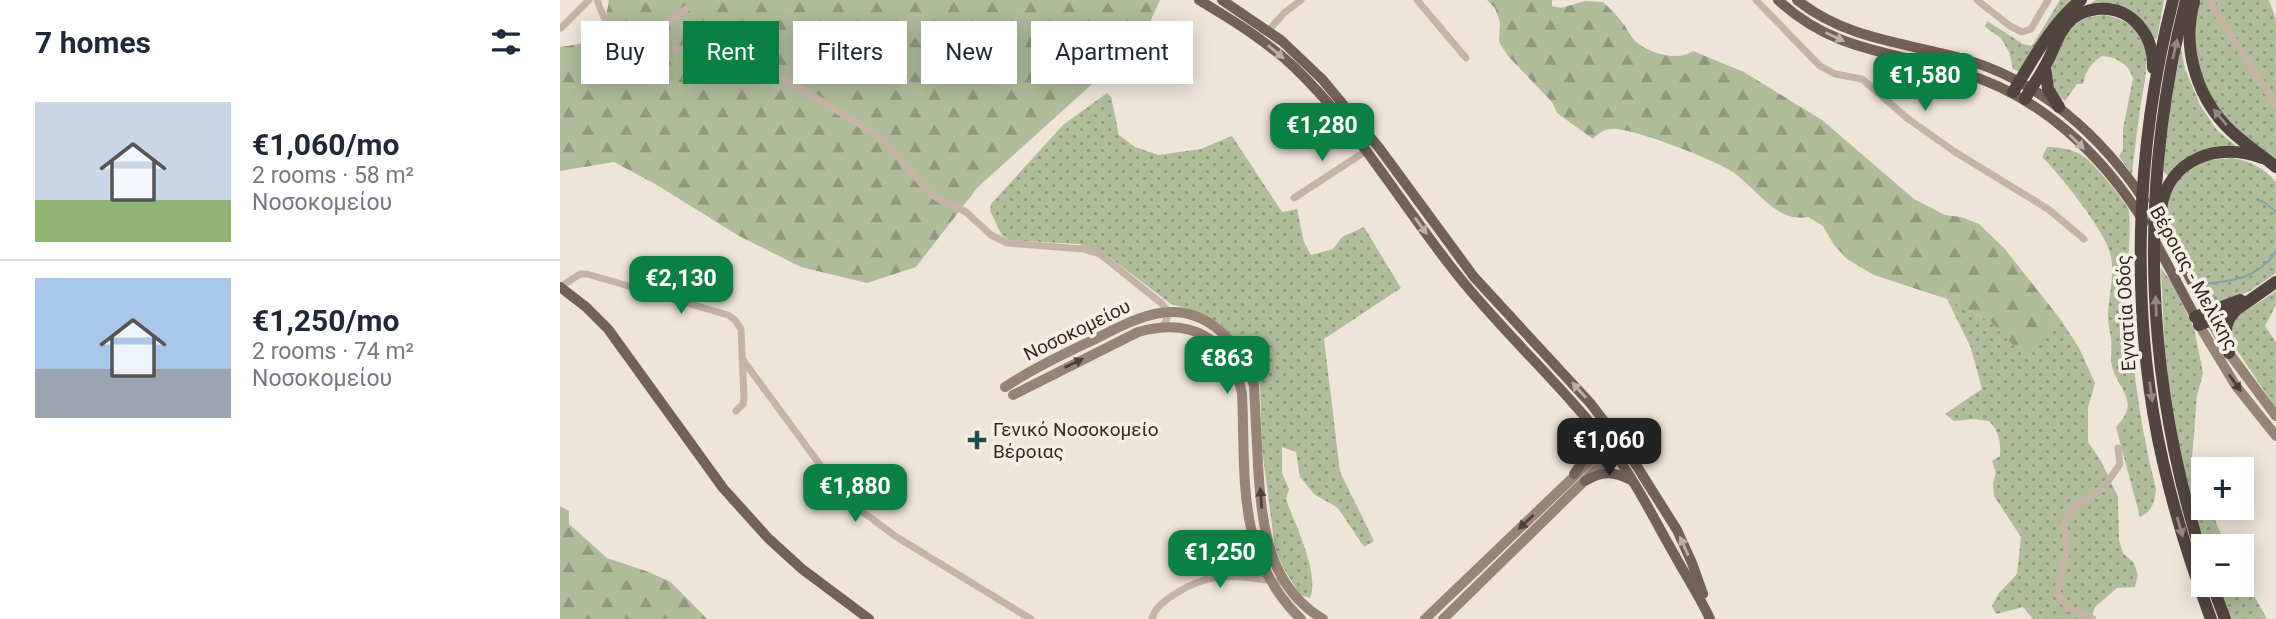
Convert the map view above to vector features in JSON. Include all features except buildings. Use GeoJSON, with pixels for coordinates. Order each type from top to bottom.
{"type":"FeatureCollection","features":[{"type":"Feature","properties":{"kind":"highway"},"geometry":{"type":"LineString","coordinates":[[2022,90],[2052,32],[2081,0]]}},
{"type":"Feature","properties":{"kind":"highway","name":"Εγνατία Οδός"},"geometry":{"type":"LineString","coordinates":[[2153,193],[2153,96],[2173,0]]}},
{"type":"Feature","properties":{"kind":"highway","name":"Εγνατία Οδός"},"geometry":{"type":"LineString","coordinates":[[2186,0],[2169,78],[2153,193],[2148,251],[2146,355],[2160,450],[2181,530],[2211,619]]}},
{"type":"Feature","properties":{"kind":"highway"},"geometry":{"type":"LineString","coordinates":[[2194,0],[2190,46],[2200,86],[2225,124],[2273,165]]}},
{"type":"Feature","properties":{"kind":"highway"},"geometry":{"type":"LineString","coordinates":[[2022,90],[2045,67],[2058,39],[2072,20],[2092,9],[2119,10],[2139,24],[2151,48],[2153,96]]}},
{"type":"Feature","properties":{"kind":"highway"},"geometry":{"type":"LineString","coordinates":[[2045,67],[2048,89],[2059,107]]}},
{"type":"Feature","properties":{"kind":"highway"},"geometry":{"type":"LineString","coordinates":[[2148,251],[2153,193],[2169,185],[2185,166],[2214,152],[2238,151],[2260,157],[2273,165]]}},
{"type":"Feature","properties":{"kind":"highway","name":"Εγνατία Οδός"},"geometry":{"type":"LineString","coordinates":[[2148,251],[2168,422],[2196,534]]}},
{"type":"Feature","properties":{"kind":"highway"},"geometry":{"type":"LineString","coordinates":[[2229,353],[2226,323],[2236,310],[2276,282]]}},
{"type":"Feature","properties":{"kind":"highway"},"geometry":{"type":"LineString","coordinates":[[2203,318],[2257,295]]}},
{"type":"Feature","properties":{"kind":"highway"},"geometry":{"type":"LineString","coordinates":[[2203,318],[2236,310]]}},
{"type":"Feature","properties":{"kind":"highway"},"geometry":{"type":"LineString","coordinates":[[2217,597],[2225,619]]}},
{"type":"Feature","properties":{"kind":"main road"},"geometry":{"type":"LineString","coordinates":[[1199,0],[1251,32],[1293,66],[1333,109],[1464,283],[1614,446],[1677,530],[1706,601],[1708,615]]}},
{"type":"Feature","properties":{"kind":"main road"},"geometry":{"type":"LineString","coordinates":[[1222,0],[1282,41],[1322,79],[1380,149],[1474,277],[1591,404],[1708,615]]}},
{"type":"Feature","properties":{"kind":"main road","name":"Βέροιας - Μελίκης"},"geometry":{"type":"LineString","coordinates":[[1778,0],[1807,23],[1852,45],[2022,90],[2075,139],[2127,197],[2203,318]]}},
{"type":"Feature","properties":{"kind":"main road","name":"Βέροιας - Μελίκης"},"geometry":{"type":"LineString","coordinates":[[1797,0],[1822,17],[1856,33],[1966,60],[2059,107],[2101,147],[2137,190],[2179,256],[2203,318]]}},
{"type":"Feature","properties":{"kind":"main road"},"geometry":{"type":"LineString","coordinates":[[560,287],[608,329],[723,488],[768,538],[802,569],[869,619]]}},
{"type":"Feature","properties":{"kind":"main road"},"geometry":{"type":"LineString","coordinates":[[1574,474],[1585,460],[1590,444],[1590,435],[1581,412]]}},
{"type":"Feature","properties":{"kind":"main road"},"geometry":{"type":"LineString","coordinates":[[1585,481],[1606,472],[1632,481]]}},
{"type":"Feature","properties":{"kind":"street"},"geometry":{"type":"LineString","coordinates":[[561,28],[589,0]]}},
{"type":"Feature","properties":{"kind":"street"},"geometry":{"type":"LineString","coordinates":[[597,0],[605,21]]}},
{"type":"Feature","properties":{"kind":"street"},"geometry":{"type":"LineString","coordinates":[[1268,31],[1284,13],[1301,0]]}},
{"type":"Feature","properties":{"kind":"street"},"geometry":{"type":"LineString","coordinates":[[1417,0],[1466,58]]}},
{"type":"Feature","properties":{"kind":"street"},"geometry":{"type":"LineString","coordinates":[[1756,0],[1820,66],[1835,74],[1862,79],[1907,118],[1955,152],[2048,209],[2084,239]]}},
{"type":"Feature","properties":{"kind":"street"},"geometry":{"type":"LineString","coordinates":[[1977,0],[2022,32],[2031,29],[2048,0]]}},
{"type":"Feature","properties":{"kind":"street"},"geometry":{"type":"LineString","coordinates":[[2211,0],[2215,11],[2276,105]]}},
{"type":"Feature","properties":{"kind":"street"},"geometry":{"type":"LineString","coordinates":[[669,22],[686,9]]}},
{"type":"Feature","properties":{"kind":"street"},"geometry":{"type":"LineString","coordinates":[[669,49],[716,51],[773,72],[882,138],[928,191],[966,212],[991,235],[1007,243],[1083,249],[1100,254],[1161,303],[1169,312],[1164,326]]}},
{"type":"Feature","properties":{"kind":"street"},"geometry":{"type":"LineString","coordinates":[[1294,198],[1366,151]]}},
{"type":"Feature","properties":{"kind":"street"},"geometry":{"type":"LineString","coordinates":[[560,287],[580,274],[587,274],[728,315],[736,320],[741,329],[744,399],[736,411]]}},
{"type":"Feature","properties":{"kind":"street","name":"Νοσοκομείου"},"geometry":{"type":"LineString","coordinates":[[1005,387],[1057,357],[1140,318],[1169,312],[1203,319],[1216,327],[1236,346],[1250,369],[1254,385],[1262,514],[1267,542],[1286,583],[1311,612],[1323,619]]}},
{"type":"Feature","properties":{"kind":"street","name":"Βέροιας - Μελίκης"},"geometry":{"type":"LineString","coordinates":[[2203,318],[2276,416]]}},
{"type":"Feature","properties":{"kind":"street","name":"Βέροιας - Μελίκης"},"geometry":{"type":"LineString","coordinates":[[2203,318],[2222,365],[2276,436]]}},
{"type":"Feature","properties":{"kind":"street","name":"Νοσοκομείου"},"geometry":{"type":"LineString","coordinates":[[1013,395],[1138,332],[1164,326],[1188,329],[1215,342],[1226,354],[1240,382],[1247,509],[1256,553],[1279,596],[1301,619]]}},
{"type":"Feature","properties":{"kind":"street"},"geometry":{"type":"LineString","coordinates":[[743,360],[826,473],[863,512],[895,536],[1031,619]]}},
{"type":"Feature","properties":{"kind":"street"},"geometry":{"type":"LineString","coordinates":[[1425,619],[1574,474],[1614,446]]}},
{"type":"Feature","properties":{"kind":"street"},"geometry":{"type":"LineString","coordinates":[[1448,617],[1585,481],[1614,446]]}},
{"type":"Feature","properties":{"kind":"street"},"geometry":{"type":"LineString","coordinates":[[2093,619],[2068,608],[2057,592],[2067,550],[2064,522],[2080,502],[2104,487],[2120,464],[2118,448]]}},
{"type":"Feature","properties":{"kind":"street"},"geometry":{"type":"LineString","coordinates":[[1152,619],[1161,604],[1181,589],[1205,579],[1227,575],[1286,583]]}},
{"type":"Feature","properties":{"kind":"green space"},"geometry":{"type":"Polygon","coordinates":[[[609,0],[1160,0],[1150,21],[1031,21],[1031,84],[1092,84],[978,187],[916,267],[867,283],[801,267],[739,236],[657,185],[614,162],[560,171],[560,47],[581,43],[581,84],[669,84],[669,21],[604,21],[609,0]]]}},
{"type":"Feature","properties":{"kind":"green space"},"geometry":{"type":"Polygon","coordinates":[[[1487,0],[1552,0],[1552,6],[1561,8],[1585,1],[1603,2],[1620,19],[1635,41],[1647,49],[1671,56],[1693,51],[1744,72],[1822,120],[1914,199],[1945,215],[1961,217],[1979,224],[2004,248],[2061,320],[2024,356],[1991,322],[1947,299],[1874,275],[1847,259],[1834,245],[1823,226],[1808,217],[1786,215],[1776,210],[1742,179],[1724,167],[1637,133],[1612,129],[1593,139],[1557,113],[1552,102],[1508,56],[1499,42],[1500,22],[1495,8],[1487,0]]]}},
{"type":"Feature","properties":{"kind":"green space"},"geometry":{"type":"Polygon","coordinates":[[[2060,0],[2075,0],[2020,72],[2013,69],[2009,52],[2001,38],[1985,27],[1987,21],[2023,44],[2032,46],[2060,0]]]}},
{"type":"Feature","properties":{"kind":"green space"},"geometry":{"type":"Polygon","coordinates":[[[2096,0],[2164,0],[2157,38],[2154,39],[2145,23],[2091,5],[2096,0]]]}},
{"type":"Feature","properties":{"kind":"green space"},"geometry":{"type":"Polygon","coordinates":[[[2198,0],[2269,0],[2276,20],[2276,161],[2238,132],[2211,98],[2199,68],[2195,35],[2198,0]]]}},
{"type":"Feature","properties":{"kind":"green space"},"geometry":{"type":"Polygon","coordinates":[[[2104,15],[2122,20],[2134,28],[2146,51],[2145,79],[2132,175],[2119,156],[2123,150],[2123,129],[2133,78],[2129,69],[2114,58],[2102,56],[2089,68],[2083,84],[2077,84],[2065,101],[2057,92],[2053,81],[2054,58],[2065,36],[2082,20],[2104,15]]]}},
{"type":"Feature","properties":{"kind":"green space"},"geometry":{"type":"Polygon","coordinates":[[[2181,49],[2185,69],[2200,105],[2217,130],[2237,147],[2168,176],[2162,170],[2181,49]]]}},
{"type":"Feature","properties":{"kind":"green space"},"geometry":{"type":"Polygon","coordinates":[[[1107,93],[1111,97],[1119,135],[1135,147],[1158,155],[1201,149],[1232,136],[1282,212],[1297,209],[1304,242],[1311,255],[1333,249],[1342,237],[1364,227],[1401,288],[1324,339],[1340,472],[1374,541],[1364,547],[1338,508],[1314,494],[1300,477],[1296,452],[1282,447],[1282,473],[1289,489],[1286,499],[1312,576],[1310,598],[1300,595],[1275,548],[1262,449],[1260,384],[1241,344],[1220,324],[1199,313],[1171,304],[1104,253],[1079,244],[1009,240],[1002,235],[990,211],[991,204],[1063,125],[1107,93]]]}},
{"type":"Feature","properties":{"kind":"green space"},"geometry":{"type":"Polygon","coordinates":[[[2047,147],[2066,149],[2083,156],[2128,208],[2128,272],[2133,354],[2139,408],[2156,489],[2152,506],[2140,517],[2116,427],[2124,417],[2127,401],[2111,360],[2108,317],[2112,277],[2110,253],[2091,217],[2042,157],[2047,147]]]}},
{"type":"Feature","properties":{"kind":"green space"},"geometry":{"type":"Polygon","coordinates":[[[2232,158],[2256,166],[2276,182],[2276,273],[2250,291],[2215,305],[2206,303],[2164,218],[2167,200],[2181,176],[2199,163],[2232,158]]]}},
{"type":"Feature","properties":{"kind":"green space"},"geometry":{"type":"Polygon","coordinates":[[[2161,268],[2172,283],[2194,328],[2203,373],[2197,396],[2191,457],[2191,508],[2169,386],[2161,268]]]}},
{"type":"Feature","properties":{"kind":"green space"},"geometry":{"type":"Polygon","coordinates":[[[2276,291],[2276,305],[2265,326],[2276,342],[2276,408],[2232,343],[2232,324],[2238,316],[2276,291]]]}},
{"type":"Feature","properties":{"kind":"green space"},"geometry":{"type":"Polygon","coordinates":[[[1947,299],[1991,322],[2024,355],[2061,320],[2079,348],[2095,383],[2088,408],[2088,442],[2101,461],[2118,497],[2119,540],[2123,553],[2134,563],[2138,575],[2135,587],[2117,588],[2095,607],[2091,619],[2033,619],[2023,607],[1996,614],[1992,606],[1999,593],[2017,574],[2021,537],[1994,496],[1993,483],[1996,473],[1992,461],[2000,456],[1999,437],[1995,429],[1989,421],[1954,421],[1945,414],[1982,389],[1971,348],[1947,299]]]}},
{"type":"Feature","properties":{"kind":"green space"},"geometry":{"type":"Polygon","coordinates":[[[560,506],[569,511],[569,524],[607,558],[671,582],[707,619],[560,619],[560,506]]]}},
{"type":"Feature","properties":{"kind":"green space"},"geometry":{"type":"Polygon","coordinates":[[[2195,520],[2215,520],[2221,534],[2199,534],[2195,520]]]}},
{"type":"Feature","properties":{"kind":"green space"},"geometry":{"type":"Polygon","coordinates":[[[2254,596],[2267,619],[2229,619],[2221,597],[2254,596]]]}},
{"type":"Feature","properties":{"kind":"waterway"},"geometry":{"type":"LineString","coordinates":[[2258,200],[2276,212]]}},
{"type":"Feature","properties":{"kind":"waterway"},"geometry":{"type":"LineString","coordinates":[[2204,284],[2253,273],[2276,251]]}},
{"type":"Feature","properties":{"kind":"place","name":"Γενικό Νοσοκομείο Βέροιας"},"geometry":{"type":"Point","coordinates":[977,440]}}]}
